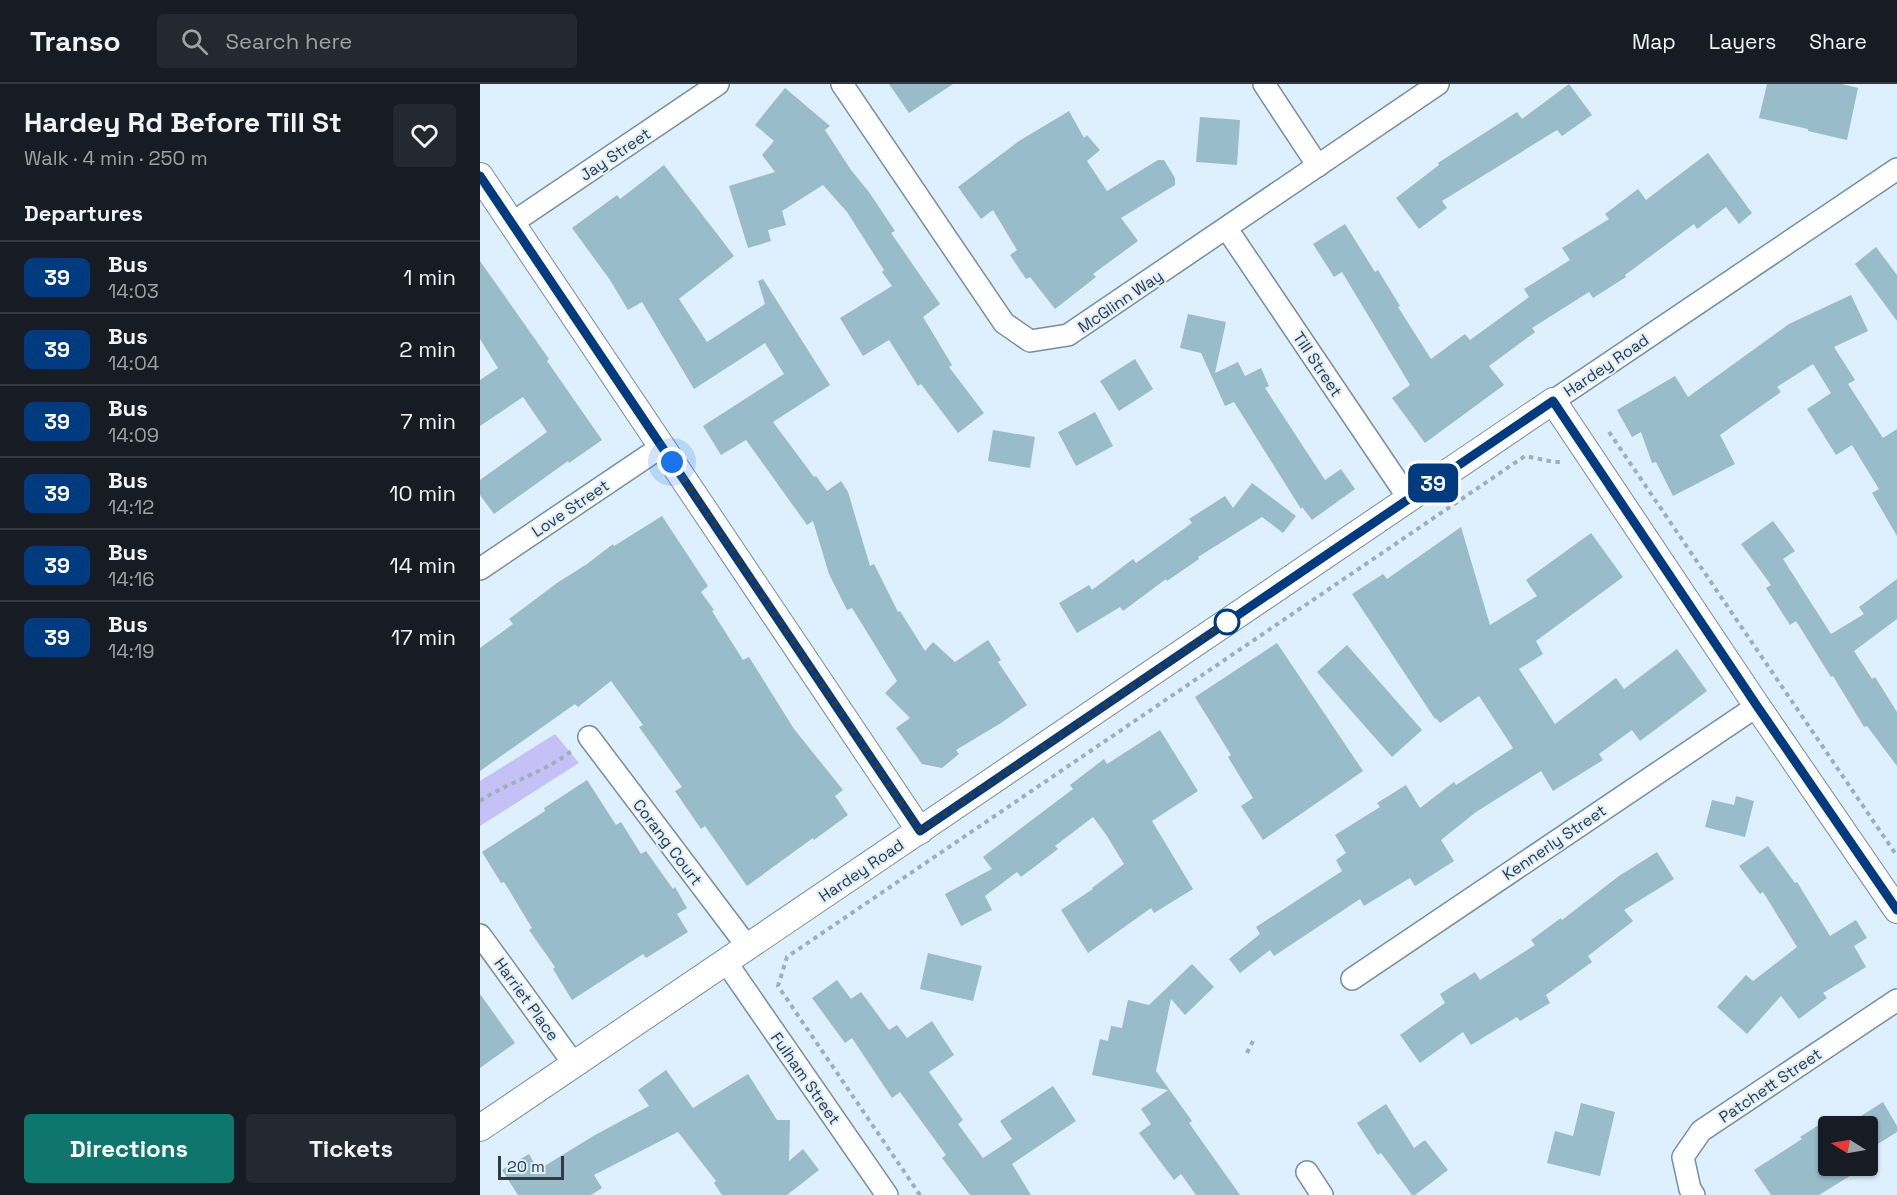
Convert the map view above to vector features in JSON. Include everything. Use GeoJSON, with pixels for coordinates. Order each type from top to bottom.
{"type":"FeatureCollection","features":[{"type":"Feature","properties":{"kind":"street","name":"Jay Street"},"geometry":{"type":"LineString","coordinates":[[512,223],[717,84]]}},
{"type":"Feature","properties":{"kind":"street","name":"McGlinn Way"},"geometry":{"type":"LineString","coordinates":[[842,84],[1004,323],[1030,341],[1068,335],[1438,84]]}},
{"type":"Feature","properties":{"kind":"street"},"geometry":{"type":"LineString","coordinates":[[1264,84],[1318,166]]}},
{"type":"Feature","properties":{"kind":"street","name":"Hardey Road"},"geometry":{"type":"LineString","coordinates":[[480,1128],[1897,169]]}},
{"type":"Feature","properties":{"kind":"street"},"geometry":{"type":"LineString","coordinates":[[480,176],[920,831]]}},
{"type":"Feature","properties":{"kind":"street","name":"Till Street"},"geometry":{"type":"LineString","coordinates":[[1227,229],[1409,499]]}},
{"type":"Feature","properties":{"kind":"street"},"geometry":{"type":"LineString","coordinates":[[1553,401],[1897,910]]}},
{"type":"Feature","properties":{"kind":"street","name":"Love Street"},"geometry":{"type":"LineString","coordinates":[[480,569],[661,447]]}},
{"type":"Feature","properties":{"kind":"street","name":"Kennerly Street"},"geometry":{"type":"LineString","coordinates":[[1352,979],[1757,706]]}},
{"type":"Feature","properties":{"kind":"street","name":"Corang Court"},"geometry":{"type":"LineString","coordinates":[[589,737],[747,946]]}},
{"type":"Feature","properties":{"kind":"street","name":"Harriet Place"},"geometry":{"type":"LineString","coordinates":[[480,935],[574,1064]]}},
{"type":"Feature","properties":{"kind":"street","name":"Fulham Street"},"geometry":{"type":"LineString","coordinates":[[726,962],[887,1195]]}},
{"type":"Feature","properties":{"kind":"street","name":"Patchett Street"},"geometry":{"type":"LineString","coordinates":[[1694,1195],[1689,1189],[1683,1157],[1701,1131],[1897,1000]]}},
{"type":"Feature","properties":{"kind":"street"},"geometry":{"type":"LineString","coordinates":[[1307,1172],[1322,1195]]}},
{"type":"Feature","properties":{"kind":"path"},"geometry":{"type":"LineString","coordinates":[[1609,432],[1897,856]]}},
{"type":"Feature","properties":{"kind":"path"},"geometry":{"type":"LineString","coordinates":[[920,1195],[778,986],[787,957],[1525,456],[1564,462]]}},
{"type":"Feature","properties":{"kind":"path"},"geometry":{"type":"LineString","coordinates":[[480,801],[494,791],[560,760],[589,737]]}},
{"type":"Feature","properties":{"kind":"path"},"geometry":{"type":"LineString","coordinates":[[1247,1053],[1253,1041]]}},
{"type":"Feature","properties":{"kind":"shaded area"},"geometry":{"type":"Polygon","coordinates":[[[555,734],[579,763],[480,826],[480,781],[555,734]]]}},
{"type":"Feature","properties":{"kind":"building"},"geometry":{"type":"Polygon","coordinates":[[[889,84],[953,84],[909,113],[889,84]]]}},
{"type":"Feature","properties":{"kind":"building"},"geometry":{"type":"Polygon","coordinates":[[[1569,84],[1592,115],[1562,136],[1557,130],[1442,201],[1447,208],[1419,229],[1396,198],[1439,165],[1438,163],[1517,112],[1522,119],[1569,84]]]}},
{"type":"Feature","properties":{"kind":"building"},"geometry":{"type":"Polygon","coordinates":[[[1767,84],[1842,84],[1858,88],[1847,140],[1759,118],[1767,84]]]}},
{"type":"Feature","properties":{"kind":"building"},"geometry":{"type":"Polygon","coordinates":[[[785,88],[830,126],[825,130],[895,231],[891,233],[940,304],[923,317],[952,365],[949,367],[984,413],[958,433],[921,384],[918,386],[889,340],[863,356],[840,318],[892,286],[847,212],[823,185],[782,211],[786,225],[768,230],[771,241],[748,248],[729,186],[775,172],[762,155],[774,141],[755,125],[785,88]]]}},
{"type":"Feature","properties":{"kind":"building"},"geometry":{"type":"Polygon","coordinates":[[[1069,111],[1084,138],[1087,135],[1100,150],[1087,161],[1107,191],[1158,160],[1164,160],[1175,178],[1175,185],[1121,218],[1138,241],[1093,274],[1096,277],[1055,309],[1030,277],[1026,279],[1010,255],[1017,250],[993,210],[981,219],[958,187],[1019,141],[1069,111]]]}},
{"type":"Feature","properties":{"kind":"building"},"geometry":{"type":"Polygon","coordinates":[[[1200,117],[1240,120],[1237,165],[1196,162],[1200,117]]]}},
{"type":"Feature","properties":{"kind":"building"},"geometry":{"type":"Polygon","coordinates":[[[1708,153],[1752,213],[1739,224],[1726,207],[1697,229],[1694,224],[1625,275],[1626,277],[1593,298],[1589,292],[1532,328],[1535,332],[1489,366],[1504,385],[1425,443],[1392,398],[1410,385],[1342,272],[1334,277],[1313,244],[1345,224],[1375,272],[1378,270],[1431,359],[1465,334],[1470,340],[1529,297],[1524,289],[1570,260],[1562,248],[1609,219],[1605,214],[1638,189],[1646,200],[1708,153]]]}},
{"type":"Feature","properties":{"kind":"building"},"geometry":{"type":"Polygon","coordinates":[[[664,165],[734,256],[679,299],[707,342],[765,304],[758,281],[763,279],[830,385],[773,422],[827,491],[841,481],[848,492],[870,566],[874,564],[898,612],[900,611],[925,651],[933,642],[955,662],[988,640],[1001,660],[998,662],[1027,705],[956,750],[959,754],[942,768],[922,764],[896,728],[910,718],[885,693],[897,681],[852,608],[847,610],[829,574],[813,521],[807,525],[746,440],[721,455],[703,426],[784,374],[765,343],[694,389],[642,302],[628,310],[610,280],[572,228],[617,195],[620,199],[664,165]]]}},
{"type":"Feature","properties":{"kind":"building"},"geometry":{"type":"Polygon","coordinates":[[[1876,247],[1897,275],[1897,321],[1855,264],[1876,247]]]}},
{"type":"Feature","properties":{"kind":"building"},"geometry":{"type":"Polygon","coordinates":[[[480,261],[549,359],[547,361],[602,440],[569,463],[568,461],[494,514],[480,495],[480,480],[547,432],[523,397],[480,426],[480,380],[498,368],[480,339],[480,261]]]}},
{"type":"Feature","properties":{"kind":"building"},"geometry":{"type":"Polygon","coordinates":[[[1851,295],[1868,331],[1834,347],[1855,380],[1848,384],[1883,438],[1897,429],[1897,536],[1872,493],[1879,489],[1852,445],[1836,455],[1807,409],[1831,393],[1813,364],[1777,387],[1781,392],[1720,435],[1735,464],[1673,496],[1656,462],[1652,463],[1641,432],[1632,437],[1617,410],[1675,376],[1688,397],[1789,324],[1851,295]]]}},
{"type":"Feature","properties":{"kind":"building"},"geometry":{"type":"Polygon","coordinates":[[[1188,314],[1226,322],[1215,373],[1238,362],[1245,376],[1261,368],[1269,386],[1265,388],[1325,480],[1341,469],[1355,489],[1312,520],[1302,507],[1301,509],[1234,402],[1225,406],[1201,353],[1180,348],[1188,314]]]}},
{"type":"Feature","properties":{"kind":"building"},"geometry":{"type":"Polygon","coordinates":[[[1135,359],[1153,389],[1119,411],[1100,381],[1135,359]]]}},
{"type":"Feature","properties":{"kind":"building"},"geometry":{"type":"Polygon","coordinates":[[[1095,412],[1113,446],[1076,466],[1058,432],[1095,412]]]}},
{"type":"Feature","properties":{"kind":"building"},"geometry":{"type":"Polygon","coordinates":[[[993,430],[1035,437],[1030,468],[988,461],[993,430]]]}},
{"type":"Feature","properties":{"kind":"building"},"geometry":{"type":"Polygon","coordinates":[[[1252,483],[1296,516],[1283,533],[1262,517],[1198,557],[1199,559],[1167,581],[1166,579],[1123,611],[1120,607],[1077,633],[1059,603],[1089,585],[1092,590],[1133,559],[1136,563],[1192,523],[1189,519],[1225,496],[1233,508],[1252,483]]]}},
{"type":"Feature","properties":{"kind":"building"},"geometry":{"type":"Polygon","coordinates":[[[662,516],[708,586],[701,592],[743,660],[749,657],[794,729],[843,790],[835,796],[848,815],[747,886],[705,826],[701,829],[675,791],[682,787],[639,727],[643,725],[611,681],[578,707],[575,704],[480,771],[480,648],[513,624],[509,619],[557,583],[613,544],[614,546],[662,516]]]}},
{"type":"Feature","properties":{"kind":"building"},"geometry":{"type":"Polygon","coordinates":[[[1773,521],[1795,551],[1783,559],[1831,634],[1864,614],[1859,607],[1897,579],[1897,619],[1854,651],[1872,679],[1875,677],[1897,712],[1897,766],[1867,726],[1864,727],[1796,621],[1790,625],[1766,588],[1771,585],[1741,544],[1773,521]]]}},
{"type":"Feature","properties":{"kind":"building"},"geometry":{"type":"Polygon","coordinates":[[[1461,527],[1490,625],[1537,596],[1526,580],[1591,533],[1623,577],[1536,641],[1543,654],[1519,669],[1555,724],[1616,678],[1624,689],[1677,649],[1707,691],[1640,741],[1632,730],[1599,754],[1603,760],[1553,791],[1541,771],[1476,812],[1441,840],[1454,861],[1415,886],[1410,878],[1364,906],[1360,899],[1274,956],[1270,950],[1240,973],[1229,959],[1260,934],[1256,927],[1342,871],[1336,860],[1346,853],[1335,835],[1380,807],[1377,803],[1406,785],[1420,808],[1454,782],[1456,785],[1513,748],[1479,696],[1440,723],[1435,719],[1352,594],[1383,574],[1387,579],[1461,527]]]}},
{"type":"Feature","properties":{"kind":"building"},"geometry":{"type":"Polygon","coordinates":[[[1277,643],[1363,771],[1263,840],[1241,806],[1253,798],[1228,757],[1231,755],[1195,697],[1277,643]]]}},
{"type":"Feature","properties":{"kind":"building"},"geometry":{"type":"Polygon","coordinates":[[[1347,645],[1422,730],[1392,757],[1317,672],[1347,645]]]}},
{"type":"Feature","properties":{"kind":"building"},"geometry":{"type":"Polygon","coordinates":[[[1160,730],[1198,791],[1152,821],[1193,889],[1154,913],[1151,908],[1088,953],[1061,910],[1093,889],[1124,864],[1093,817],[1055,846],[1058,849],[1021,877],[1017,872],[985,896],[992,910],[961,926],[945,894],[992,869],[983,857],[1073,789],[1070,785],[1104,759],[1107,764],[1160,730]]]}},
{"type":"Feature","properties":{"kind":"building"},"geometry":{"type":"Polygon","coordinates":[[[587,780],[616,825],[621,822],[641,854],[646,851],[673,889],[675,887],[687,908],[677,914],[688,932],[646,958],[643,954],[572,1000],[553,969],[555,967],[529,930],[532,928],[504,882],[501,883],[482,852],[545,811],[544,808],[587,780]]]}},
{"type":"Feature","properties":{"kind":"building"},"geometry":{"type":"Polygon","coordinates":[[[1736,796],[1754,801],[1745,837],[1705,827],[1712,800],[1734,805],[1736,796]]]}},
{"type":"Feature","properties":{"kind":"building"},"geometry":{"type":"Polygon","coordinates":[[[1768,846],[1795,883],[1797,882],[1830,936],[1856,920],[1867,938],[1854,946],[1866,967],[1823,993],[1827,998],[1799,1019],[1781,996],[1747,1034],[1717,1007],[1746,975],[1753,981],[1797,947],[1763,892],[1760,894],[1739,866],[1768,846]]]}},
{"type":"Feature","properties":{"kind":"building"},"geometry":{"type":"Polygon","coordinates":[[[1657,852],[1674,879],[1624,910],[1633,921],[1588,956],[1592,962],[1546,995],[1550,1003],[1520,1021],[1517,1017],[1471,1045],[1463,1032],[1420,1063],[1400,1035],[1445,1003],[1440,994],[1475,972],[1480,980],[1535,945],[1531,940],[1561,918],[1562,920],[1619,876],[1657,852]]]}},
{"type":"Feature","properties":{"kind":"building"},"geometry":{"type":"Polygon","coordinates":[[[928,953],[982,966],[973,1001],[920,989],[928,953]]]}},
{"type":"Feature","properties":{"kind":"building"},"geometry":{"type":"Polygon","coordinates":[[[1192,964],[1214,987],[1185,1015],[1171,999],[1156,1071],[1192,1121],[1189,1123],[1240,1195],[1196,1195],[1181,1174],[1174,1180],[1139,1133],[1151,1124],[1141,1109],[1168,1090],[1092,1075],[1100,1039],[1108,1041],[1111,1026],[1122,1028],[1128,1000],[1149,1005],[1192,964]]]}},
{"type":"Feature","properties":{"kind":"building"},"geometry":{"type":"Polygon","coordinates":[[[837,980],[851,999],[861,992],[889,1030],[897,1025],[907,1038],[932,1021],[954,1055],[929,1072],[963,1120],[958,1124],[983,1158],[1012,1139],[1000,1121],[1053,1086],[1076,1121],[1012,1164],[1031,1195],[970,1195],[942,1158],[946,1155],[900,1092],[892,1098],[852,1038],[845,1043],[812,998],[837,980]]]}},
{"type":"Feature","properties":{"kind":"building"},"geometry":{"type":"Polygon","coordinates":[[[480,994],[515,1043],[480,1068],[480,994]]]}},
{"type":"Feature","properties":{"kind":"building"},"geometry":{"type":"Polygon","coordinates":[[[666,1070],[693,1108],[748,1074],[777,1120],[790,1120],[789,1161],[803,1149],[819,1170],[787,1195],[722,1195],[714,1183],[716,1181],[678,1132],[594,1175],[602,1188],[591,1195],[518,1195],[502,1170],[529,1154],[538,1170],[595,1135],[649,1106],[638,1090],[666,1070]]]}},
{"type":"Feature","properties":{"kind":"building"},"geometry":{"type":"Polygon","coordinates":[[[1883,1102],[1897,1126],[1897,1132],[1878,1144],[1878,1116],[1861,1116],[1883,1102]]]}},
{"type":"Feature","properties":{"kind":"building"},"geometry":{"type":"Polygon","coordinates":[[[1581,1103],[1615,1112],[1600,1176],[1547,1163],[1555,1131],[1573,1136],[1581,1103]]]}},
{"type":"Feature","properties":{"kind":"building"},"geometry":{"type":"Polygon","coordinates":[[[1386,1104],[1414,1148],[1425,1140],[1448,1170],[1415,1195],[1412,1195],[1381,1153],[1378,1155],[1357,1123],[1386,1104]]]}},
{"type":"Feature","properties":{"kind":"building"},"geometry":{"type":"Polygon","coordinates":[[[1818,1125],[1818,1176],[1850,1176],[1819,1195],[1771,1195],[1754,1170],[1802,1139],[1800,1137],[1818,1125]]]}},
{"type":"Feature","properties":{"kind":"bus line","name":"39"},"geometry":{"type":"LineString","coordinates":[[480,176],[920,831],[1553,401],[1897,910]]}},
{"type":"Feature","properties":{"kind":"route"},"geometry":{"type":"LineString","coordinates":[[672,462],[920,831],[1227,622]]}}]}
